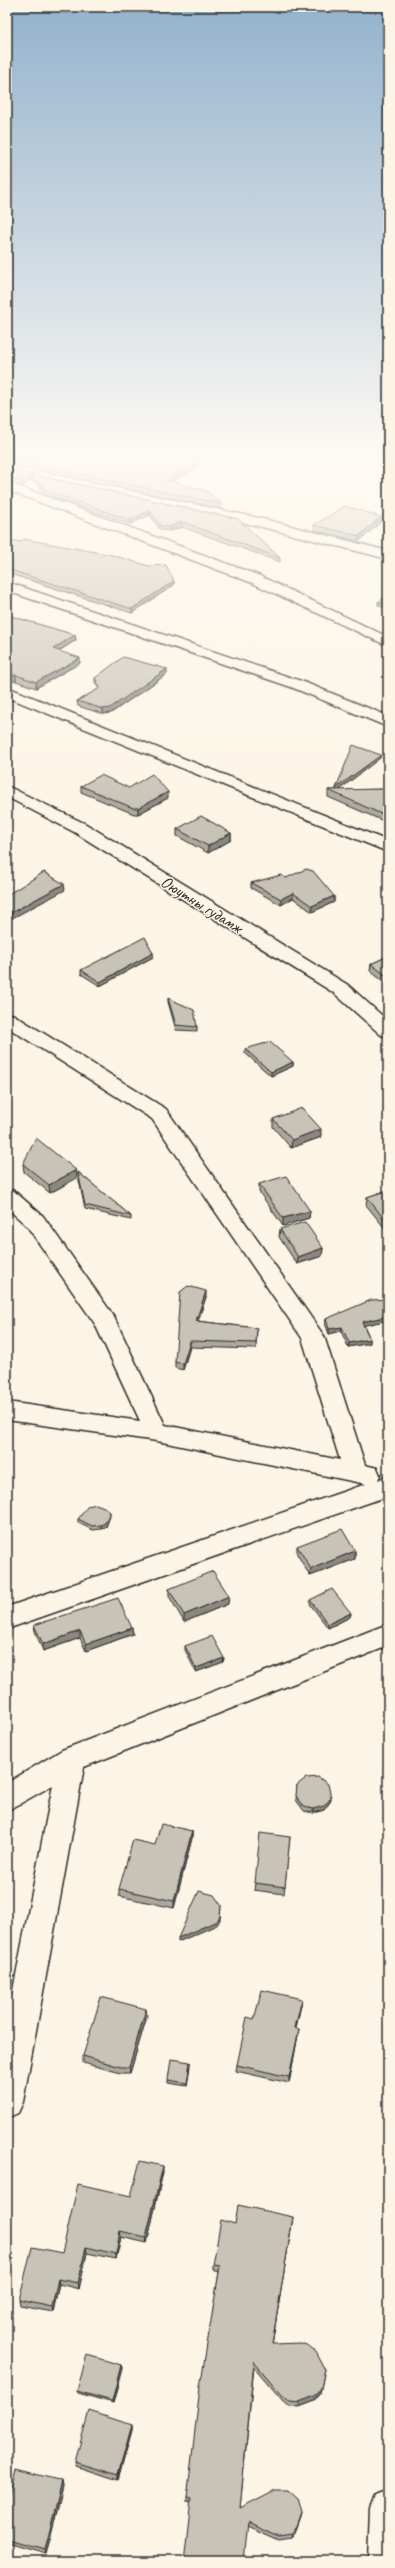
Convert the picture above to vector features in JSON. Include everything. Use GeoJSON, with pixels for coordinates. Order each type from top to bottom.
{"type":"FeatureCollection","features":[{"type":"Feature","properties":{"kind":"street"},"geometry":{"type":"LineString","coordinates":[[248,577],[388,642]]}},
{"type":"Feature","properties":{"kind":"street"},"geometry":{"type":"LineString","coordinates":[[7,586],[296,684],[388,722]]}},
{"type":"Feature","properties":{"kind":"street"},"geometry":{"type":"LineString","coordinates":[[7,692],[388,847]]}},
{"type":"Feature","properties":{"kind":"street","name":"Оюутны гудамж"},"geometry":{"type":"LineString","coordinates":[[7,791],[80,828],[341,989],[388,1031]]}},
{"type":"Feature","properties":{"kind":"street"},"geometry":{"type":"LineString","coordinates":[[7,1019],[159,1114],[313,1336],[356,1474]]}},
{"type":"Feature","properties":{"kind":"street"},"geometry":{"type":"LineString","coordinates":[[7,1196],[35,1221],[105,1321],[157,1432]]}},
{"type":"Feature","properties":{"kind":"street"},"geometry":{"type":"LineString","coordinates":[[7,1411],[157,1432],[356,1474],[388,1477]]}},
{"type":"Feature","properties":{"kind":"street"},"geometry":{"type":"LineString","coordinates":[[7,1618],[388,1486]]}},
{"type":"Feature","properties":{"kind":"street"},"geometry":{"type":"LineString","coordinates":[[7,1798],[72,1759],[388,1635]]}},
{"type":"Feature","properties":{"kind":"street"},"geometry":{"type":"LineString","coordinates":[[7,2102],[72,1759]]}},
{"type":"Feature","properties":{"kind":"street"},"geometry":{"type":"LineString","coordinates":[[386,2561],[388,2509]]}},
{"type":"Feature","properties":{"kind":"building"},"geometry":{"type":"Polygon","coordinates":[[[32,577],[172,577],[174,581],[132,609],[32,577]]]}},
{"type":"Feature","properties":{"kind":"building"},"geometry":{"type":"Polygon","coordinates":[[[388,596],[388,605],[378,602],[388,596]]]}},
{"type":"Feature","properties":{"kind":"building"},"geometry":{"type":"Polygon","coordinates":[[[7,615],[75,635],[53,649],[80,658],[36,682],[16,675],[7,676],[7,615]]]}},
{"type":"Feature","properties":{"kind":"building"},"geometry":{"type":"Polygon","coordinates":[[[123,657],[167,669],[110,708],[103,709],[77,701],[100,688],[95,678],[123,657]]]}},
{"type":"Feature","properties":{"kind":"building"},"geometry":{"type":"Polygon","coordinates":[[[353,745],[381,755],[336,788],[353,745]]]}},
{"type":"Feature","properties":{"kind":"building"},"geometry":{"type":"Polygon","coordinates":[[[152,774],[168,792],[138,808],[133,808],[81,786],[101,775],[129,788],[152,774]]]}},
{"type":"Feature","properties":{"kind":"building"},"geometry":{"type":"Polygon","coordinates":[[[388,789],[388,817],[328,790],[388,789]]]}},
{"type":"Feature","properties":{"kind":"building"},"geometry":{"type":"Polygon","coordinates":[[[201,816],[231,833],[208,846],[177,829],[201,816]]]}},
{"type":"Feature","properties":{"kind":"building"},"geometry":{"type":"Polygon","coordinates":[[[306,869],[313,871],[334,896],[312,906],[293,893],[281,899],[251,883],[281,875],[286,878],[306,869]]]}},
{"type":"Feature","properties":{"kind":"building"},"geometry":{"type":"Polygon","coordinates":[[[44,872],[64,884],[7,915],[7,895],[44,872]]]}},
{"type":"Feature","properties":{"kind":"building"},"geometry":{"type":"Polygon","coordinates":[[[145,937],[153,953],[100,982],[81,970],[145,937]]]}},
{"type":"Feature","properties":{"kind":"building"},"geometry":{"type":"Polygon","coordinates":[[[388,956],[388,977],[371,964],[388,956]]]}},
{"type":"Feature","properties":{"kind":"building"},"geometry":{"type":"Polygon","coordinates":[[[168,998],[194,1010],[197,1027],[176,1025],[168,998]]]}},
{"type":"Feature","properties":{"kind":"building"},"geometry":{"type":"Polygon","coordinates":[[[270,1042],[293,1062],[271,1072],[245,1049],[270,1042]]]}},
{"type":"Feature","properties":{"kind":"building"},"geometry":{"type":"Polygon","coordinates":[[[302,1108],[321,1129],[292,1140],[273,1119],[302,1108]]]}},
{"type":"Feature","properties":{"kind":"building"},"geometry":{"type":"Polygon","coordinates":[[[36,1138],[76,1170],[49,1185],[23,1164],[36,1138]]]}},
{"type":"Feature","properties":{"kind":"building"},"geometry":{"type":"Polygon","coordinates":[[[78,1172],[131,1216],[85,1205],[78,1172]]]}},
{"type":"Feature","properties":{"kind":"building"},"geometry":{"type":"Polygon","coordinates":[[[286,1176],[310,1211],[283,1218],[259,1184],[286,1176]]]}},
{"type":"Feature","properties":{"kind":"building"},"geometry":{"type":"Polygon","coordinates":[[[388,1190],[388,1224],[367,1197],[388,1190]]]}},
{"type":"Feature","properties":{"kind":"building"},"geometry":{"type":"Polygon","coordinates":[[[305,1222],[323,1248],[298,1257],[280,1229],[305,1222]]]}},
{"type":"Feature","properties":{"kind":"building"},"geometry":{"type":"Polygon","coordinates":[[[188,1286],[206,1291],[196,1321],[257,1328],[256,1343],[190,1341],[183,1364],[175,1362],[180,1292],[188,1286]]]}},
{"type":"Feature","properties":{"kind":"building"},"geometry":{"type":"Polygon","coordinates":[[[388,1299],[388,1316],[362,1322],[370,1339],[349,1343],[342,1327],[329,1329],[326,1319],[371,1300],[388,1299]]]}},
{"type":"Feature","properties":{"kind":"building"},"geometry":{"type":"Polygon","coordinates":[[[96,1504],[104,1507],[110,1512],[105,1523],[92,1526],[78,1519],[88,1506],[96,1504]]]}},
{"type":"Feature","properties":{"kind":"building"},"geometry":{"type":"Polygon","coordinates":[[[342,1529],[355,1551],[311,1569],[297,1546],[342,1529]]]}},
{"type":"Feature","properties":{"kind":"building"},"geometry":{"type":"Polygon","coordinates":[[[213,1571],[229,1596],[184,1615],[169,1589],[213,1571]]]}},
{"type":"Feature","properties":{"kind":"building"},"geometry":{"type":"Polygon","coordinates":[[[332,1589],[351,1613],[328,1624],[310,1600],[332,1589]]]}},
{"type":"Feature","properties":{"kind":"building"},"geometry":{"type":"Polygon","coordinates":[[[118,1598],[132,1628],[86,1644],[80,1631],[43,1644],[34,1625],[118,1598]]]}},
{"type":"Feature","properties":{"kind":"building"},"geometry":{"type":"Polygon","coordinates":[[[212,1636],[224,1658],[196,1668],[185,1646],[212,1636]]]}},
{"type":"Feature","properties":{"kind":"building"},"geometry":{"type":"Polygon","coordinates":[[[318,1777],[328,1784],[331,1798],[324,1806],[313,1809],[304,1807],[296,1796],[297,1785],[306,1778],[318,1777]]]}},
{"type":"Feature","properties":{"kind":"building"},"geometry":{"type":"Polygon","coordinates":[[[161,1824],[192,1831],[174,1901],[119,1889],[133,1840],[155,1845],[161,1824]]]}},
{"type":"Feature","properties":{"kind":"building"},"geometry":{"type":"Polygon","coordinates":[[[260,1833],[290,1837],[285,1887],[255,1883],[260,1833]]]}},
{"type":"Feature","properties":{"kind":"building"},"geometry":{"type":"Polygon","coordinates":[[[199,1891],[214,1895],[221,1905],[220,1916],[217,1921],[178,1938],[199,1891]]]}},
{"type":"Feature","properties":{"kind":"building"},"geometry":{"type":"Polygon","coordinates":[[[262,1990],[302,1999],[295,2028],[299,2029],[289,2077],[237,2065],[247,2017],[254,2019],[262,1990]]]}},
{"type":"Feature","properties":{"kind":"building"},"geometry":{"type":"Polygon","coordinates":[[[101,1997],[146,2009],[129,2067],[121,2067],[83,2056],[101,1997]]]}},
{"type":"Feature","properties":{"kind":"building"},"geometry":{"type":"Polygon","coordinates":[[[171,2059],[190,2062],[187,2083],[168,2080],[171,2059]]]}},
{"type":"Feature","properties":{"kind":"building"},"geometry":{"type":"Polygon","coordinates":[[[140,2161],[163,2166],[146,2237],[120,2231],[116,2254],[86,2247],[78,2283],[58,2279],[52,2307],[19,2300],[32,2247],[62,2253],[78,2184],[131,2196],[140,2161]]]}},
{"type":"Feature","properties":{"kind":"building"},"geometry":{"type":"Polygon","coordinates":[[[238,2205],[293,2217],[272,2344],[301,2343],[309,2346],[316,2352],[325,2369],[321,2388],[315,2396],[299,2402],[290,2401],[282,2395],[254,2362],[240,2508],[275,2490],[288,2490],[298,2499],[302,2514],[297,2528],[292,2534],[278,2536],[248,2522],[244,2561],[184,2561],[191,2500],[187,2499],[200,2387],[220,2266],[213,2265],[221,2220],[235,2224],[238,2205]]]}},
{"type":"Feature","properties":{"kind":"building"},"geometry":{"type":"Polygon","coordinates":[[[87,2355],[121,2365],[112,2401],[77,2391],[87,2355]]]}},
{"type":"Feature","properties":{"kind":"building"},"geometry":{"type":"Polygon","coordinates":[[[89,2411],[132,2425],[118,2475],[75,2462],[89,2411]]]}},
{"type":"Feature","properties":{"kind":"building"},"geometry":{"type":"Polygon","coordinates":[[[16,2469],[62,2481],[45,2550],[7,2540],[7,2501],[16,2469]]]}}]}
